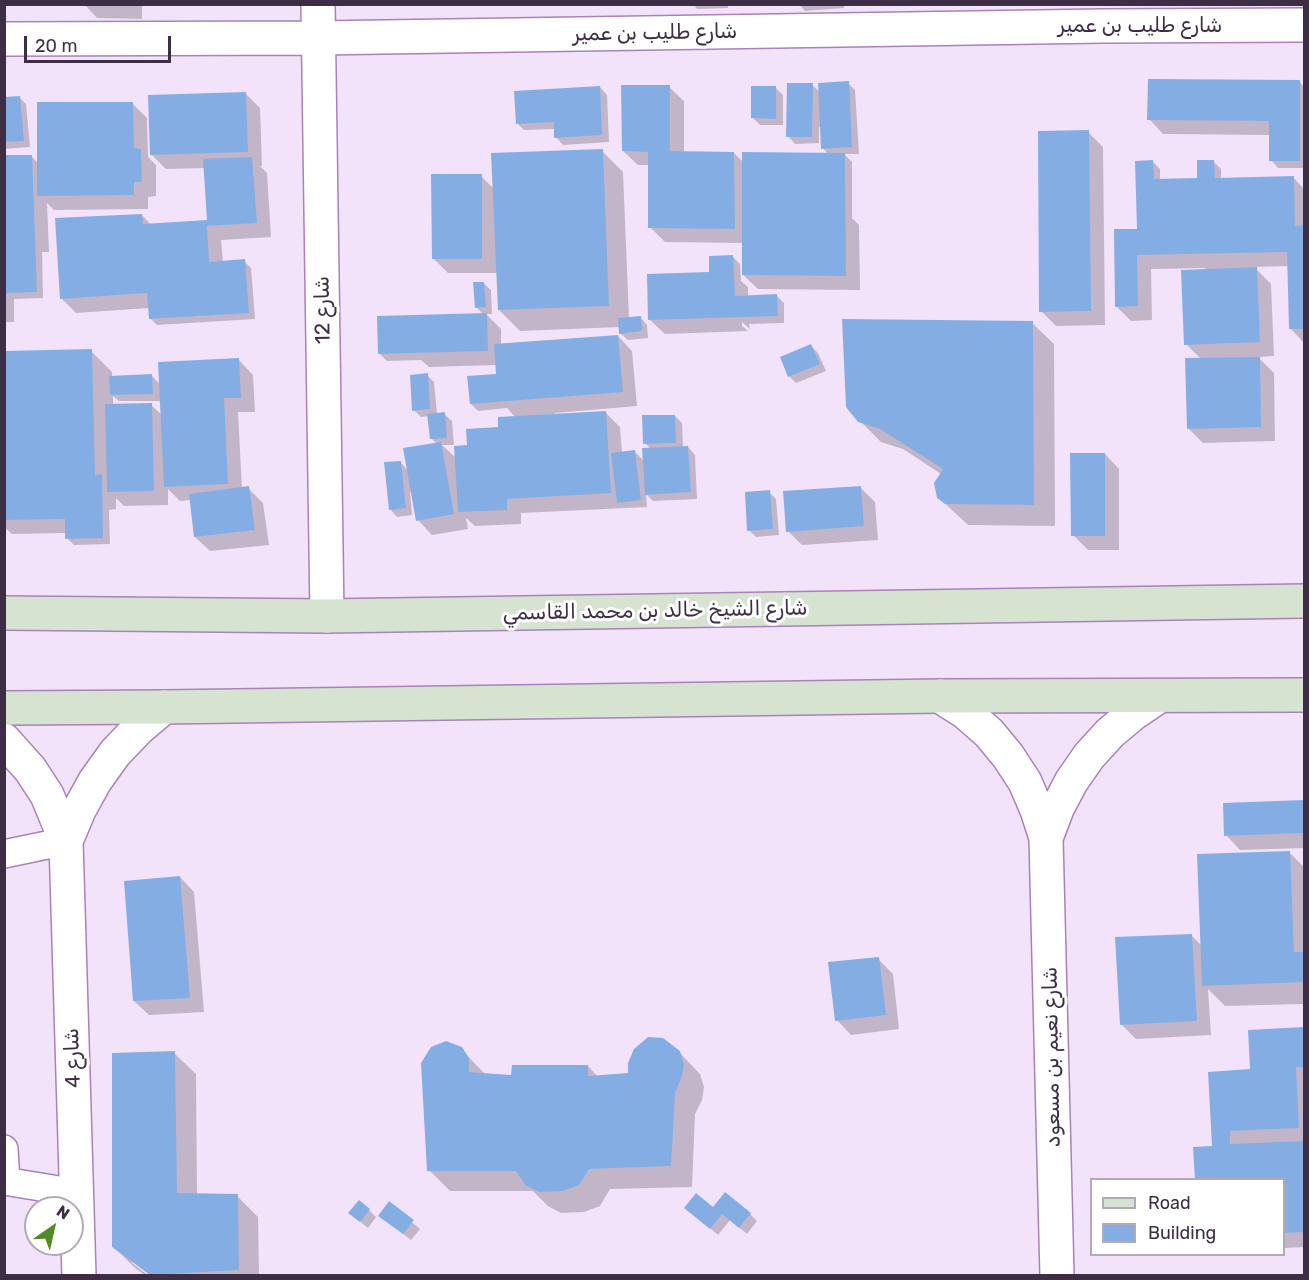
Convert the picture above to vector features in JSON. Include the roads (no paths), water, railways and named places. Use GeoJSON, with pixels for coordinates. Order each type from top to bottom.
{"type":"FeatureCollection","features":[{"type":"Feature","properties":{"kind":"main road","name":"شارع الشيخ خالد بن محمد القاسمي"},"geometry":{"type":"LineString","coordinates":[[4,613],[327,616],[1305,601]]}},
{"type":"Feature","properties":{"kind":"main road"},"geometry":{"type":"LineString","coordinates":[[4,708],[940,696],[1305,695]]}},
{"type":"Feature","properties":{"kind":"street","name":"شارع 12"},"geometry":{"type":"LineString","coordinates":[[318,4],[327,616]]}},
{"type":"Feature","properties":{"kind":"street","name":"شارع طليب بن عمير"},"geometry":{"type":"LineString","coordinates":[[4,39],[318,38],[1103,15],[1305,25]]}},
{"type":"Feature","properties":{"kind":"street","name":"شارع نعيم بن مسعود"},"geometry":{"type":"LineString","coordinates":[[940,696],[965,712],[1008,756],[1025,782],[1046,838],[1057,1275]]}},
{"type":"Feature","properties":{"kind":"street","name":"شارع نعيم بن مسعود"},"geometry":{"type":"LineString","coordinates":[[1046,838],[1071,782],[1089,756],[1118,726],[1159,696]]}},
{"type":"Feature","properties":{"kind":"street","name":"شارع 4"},"geometry":{"type":"LineString","coordinates":[[66,842],[79,810],[95,781],[115,753],[164,707]]}},
{"type":"Feature","properties":{"kind":"street","name":"شارع 4"},"geometry":{"type":"LineString","coordinates":[[4,740],[30,769],[47,795],[66,842],[79,1275]]}},
{"type":"Feature","properties":{"kind":"lane"},"geometry":{"type":"LineString","coordinates":[[4,854],[66,842]]}},
{"type":"Feature","properties":{"kind":"lane"},"geometry":{"type":"LineString","coordinates":[[4,1149],[5,1181],[77,1193]]}}]}
